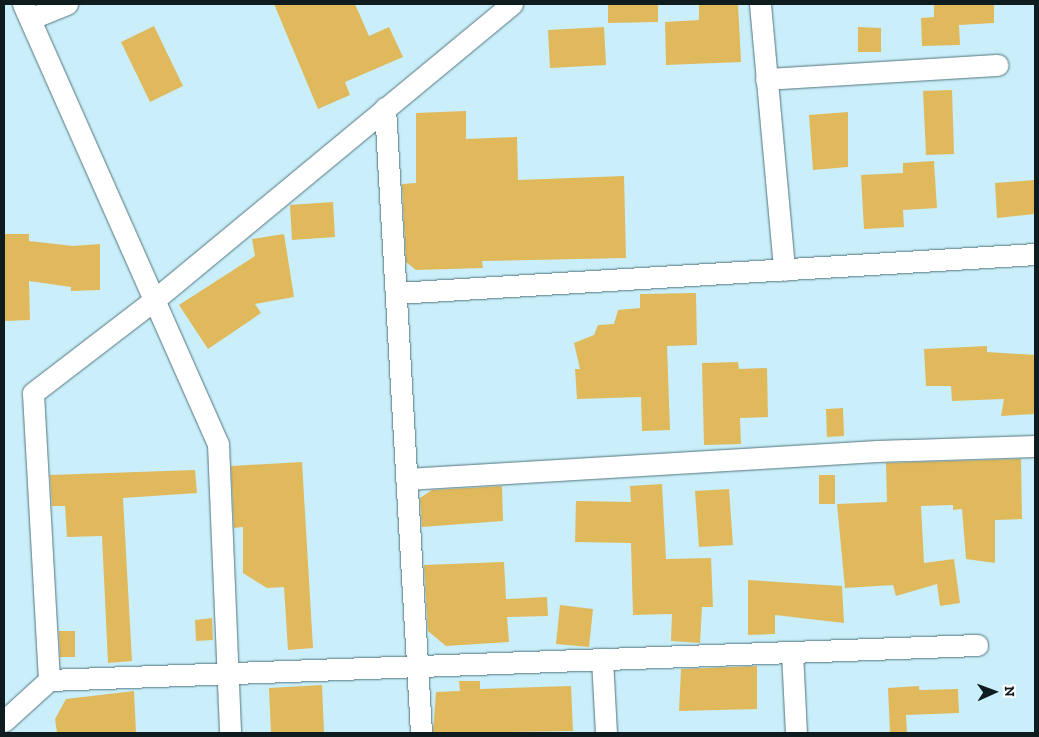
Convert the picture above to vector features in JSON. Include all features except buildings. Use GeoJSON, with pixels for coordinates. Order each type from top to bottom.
{"type":"FeatureCollection","features":[{"type":"Feature","properties":{"kind":"street"},"geometry":{"type":"LineString","coordinates":[[67,4],[27,11],[153,301],[218,444],[230,733]]}},
{"type":"Feature","properties":{"kind":"street"},"geometry":{"type":"LineString","coordinates":[[49,680],[33,393],[153,301],[512,4]]}},
{"type":"Feature","properties":{"kind":"street"},"geometry":{"type":"LineString","coordinates":[[760,4],[784,270]]}},
{"type":"Feature","properties":{"kind":"street"},"geometry":{"type":"LineString","coordinates":[[766,79],[998,65]]}},
{"type":"Feature","properties":{"kind":"street"},"geometry":{"type":"LineString","coordinates":[[385,108],[421,733]]}},
{"type":"Feature","properties":{"kind":"street"},"geometry":{"type":"LineString","coordinates":[[396,293],[1035,254]]}},
{"type":"Feature","properties":{"kind":"street"},"geometry":{"type":"LineString","coordinates":[[406,479],[877,451],[1035,446]]}},
{"type":"Feature","properties":{"kind":"street"},"geometry":{"type":"LineString","coordinates":[[4,721],[49,680],[977,645]]}},
{"type":"Feature","properties":{"kind":"street"},"geometry":{"type":"LineString","coordinates":[[792,652],[796,733]]}},
{"type":"Feature","properties":{"kind":"street"},"geometry":{"type":"LineString","coordinates":[[602,659],[606,733]]}}]}
